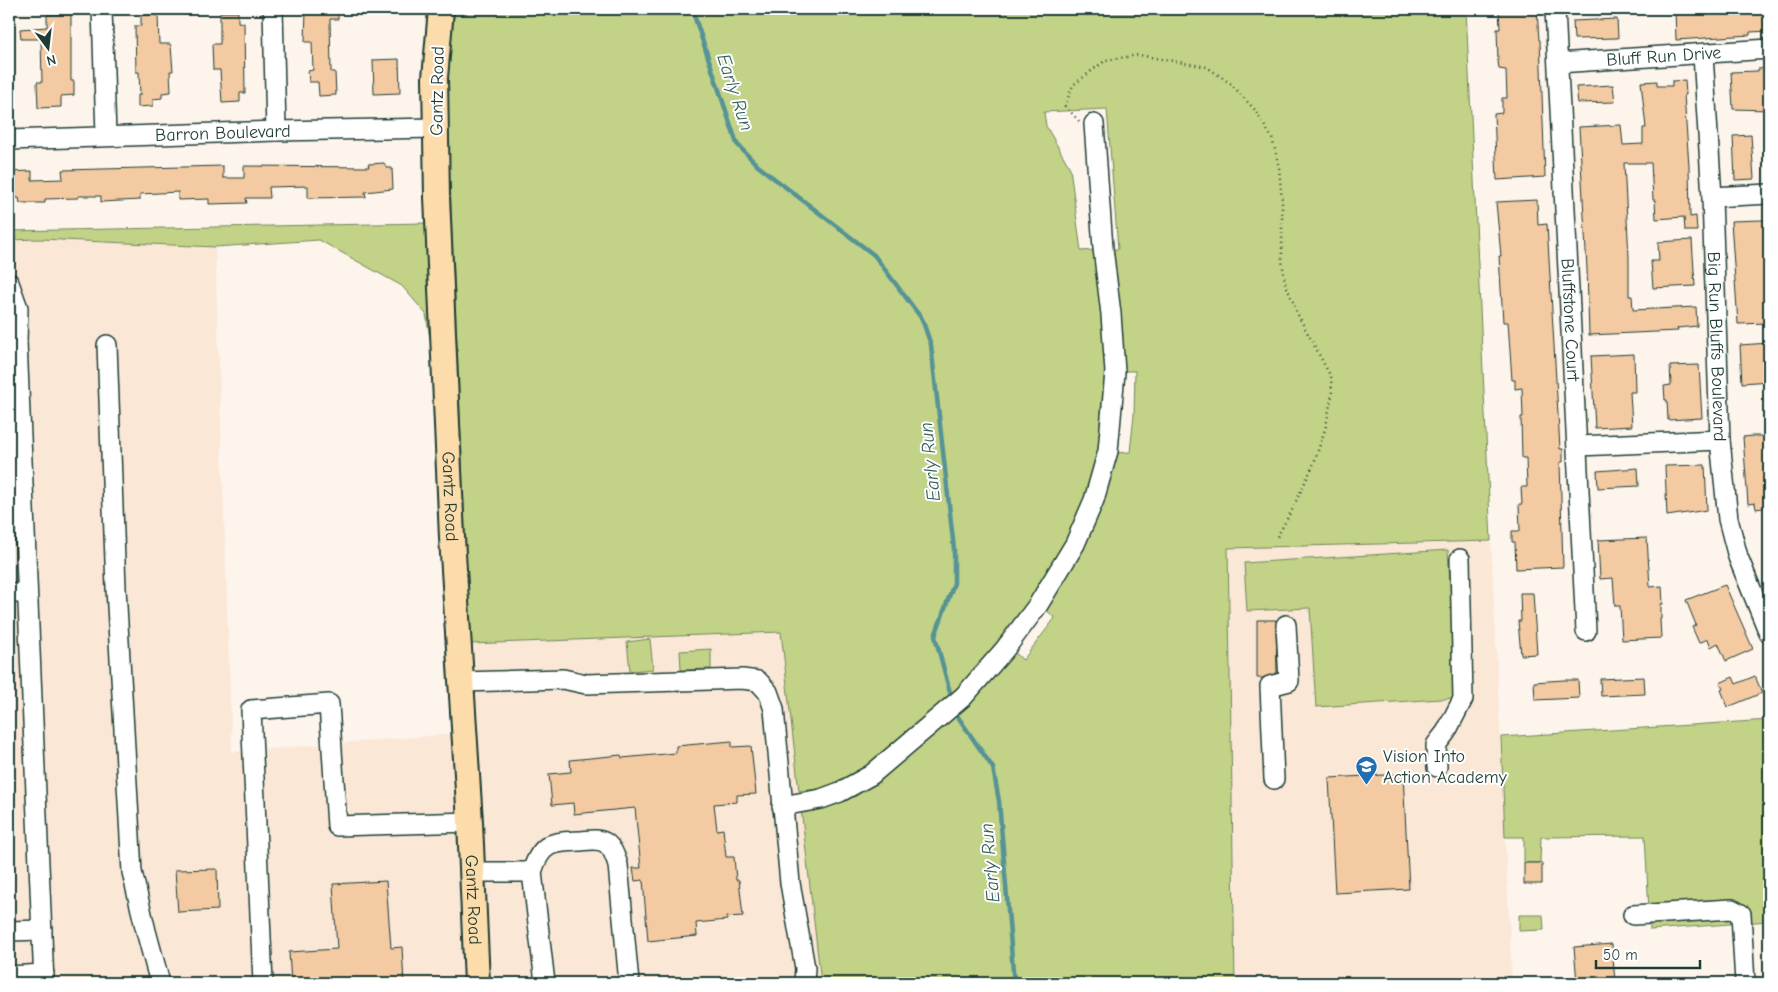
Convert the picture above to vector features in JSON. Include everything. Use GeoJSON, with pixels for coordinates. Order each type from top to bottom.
{"type":"FeatureCollection","features":[{"type":"Feature","properties":{"kind":"main road","name":"Gantz Road"},"geometry":{"type":"LineString","coordinates":[[441,9],[435,78],[438,217],[452,529],[470,822],[477,983]]}},
{"type":"Feature","properties":{"kind":"street"},"geometry":{"type":"LineString","coordinates":[[102,9],[106,136]]}},
{"type":"Feature","properties":{"kind":"street"},"geometry":{"type":"LineString","coordinates":[[273,9],[276,131]]}},
{"type":"Feature","properties":{"kind":"street","name":"Bluffstone Court"},"geometry":{"type":"LineString","coordinates":[[1555,9],[1586,631]]}},
{"type":"Feature","properties":{"kind":"street","name":"Bluff Run Drive"},"geometry":{"type":"LineString","coordinates":[[1558,63],[1769,49]]}},
{"type":"Feature","properties":{"kind":"street","name":"Big Run Bluffs Boulevard"},"geometry":{"type":"LineString","coordinates":[[1703,54],[1712,197],[1720,440],[1728,519],[1738,557],[1769,633]]}},
{"type":"Feature","properties":{"kind":"street","name":"Barron Boulevard"},"geometry":{"type":"LineString","coordinates":[[9,140],[436,128]]}},
{"type":"Feature","properties":{"kind":"street"},"geometry":{"type":"LineString","coordinates":[[782,806],[820,799],[840,792],[871,776],[945,713],[964,696],[1005,649],[1038,605],[1075,544],[1094,500],[1108,451],[1115,372],[1111,314],[1103,248],[1095,131]]}},
{"type":"Feature","properties":{"kind":"street"},"geometry":{"type":"LineString","coordinates":[[1712,197],[1769,194]]}},
{"type":"Feature","properties":{"kind":"street"},"geometry":{"type":"LineString","coordinates":[[9,283],[18,308],[13,342],[18,593],[44,978],[9,976]]}},
{"type":"Feature","properties":{"kind":"street"},"geometry":{"type":"LineString","coordinates":[[106,344],[116,588],[132,872],[160,983]]}},
{"type":"Feature","properties":{"kind":"street"},"geometry":{"type":"LineString","coordinates":[[1578,446],[1720,440]]}},
{"type":"Feature","properties":{"kind":"street"},"geometry":{"type":"LineString","coordinates":[[1437,767],[1436,745],[1446,732],[1463,700],[1460,559]]}},
{"type":"Feature","properties":{"kind":"street"},"geometry":{"type":"LineString","coordinates":[[1274,779],[1270,686],[1289,681],[1286,625]]}},
{"type":"Feature","properties":{"kind":"street"},"geometry":{"type":"LineString","coordinates":[[461,682],[563,679],[586,684],[742,678],[758,681],[768,692],[774,708],[790,883],[804,968],[804,983]]}},
{"type":"Feature","properties":{"kind":"street"},"geometry":{"type":"LineString","coordinates":[[263,983],[251,710],[329,704],[337,826],[470,822]]}},
{"type":"Feature","properties":{"kind":"street"},"geometry":{"type":"LineString","coordinates":[[545,983],[532,872],[537,856],[549,844],[560,841],[598,840],[608,844],[618,864],[629,983]]}},
{"type":"Feature","properties":{"kind":"street"},"geometry":{"type":"LineString","coordinates":[[471,872],[532,872]]}},
{"type":"Feature","properties":{"kind":"street"},"geometry":{"type":"LineString","coordinates":[[1633,915],[1732,908],[1741,914],[1745,983]]}},
{"type":"Feature","properties":{"kind":"street"},"geometry":{"type":"LineString","coordinates":[[9,931],[42,930]]}},
{"type":"Feature","properties":{"kind":"path"},"geometry":{"type":"LineString","coordinates":[[1095,131],[1064,106],[1073,85],[1106,60],[1139,55],[1207,67],[1231,84],[1254,109],[1272,138],[1280,166],[1282,260],[1285,282],[1298,315],[1330,377],[1332,394],[1326,426],[1314,463],[1277,537]]}},
{"type":"Feature","properties":{"kind":"shaded area"},"geometry":{"type":"Polygon","coordinates":[[[40,239],[215,247],[232,752],[453,734],[470,644],[781,632],[821,983],[9,983],[9,240],[40,239]]]}},
{"type":"Feature","properties":{"kind":"shaded area","name":"Vision Into Action Academy"},"geometry":{"type":"Polygon","coordinates":[[[1491,541],[1512,983],[1235,983],[1228,548],[1491,541]]]}},
{"type":"Feature","properties":{"kind":"green space"},"geometry":{"type":"Polygon","coordinates":[[[455,9],[1466,9],[1491,541],[1228,548],[1235,983],[821,983],[801,808],[833,804],[856,796],[929,736],[1013,651],[1023,660],[1055,618],[1044,608],[1114,453],[1130,452],[1134,415],[1135,371],[1120,371],[1109,249],[1118,249],[1107,109],[1044,112],[1046,126],[1070,168],[1081,251],[1096,250],[1107,373],[1104,427],[1086,505],[1063,555],[1009,636],[962,687],[924,717],[859,775],[829,788],[799,791],[781,632],[470,644],[447,112],[449,51],[455,9]]]}},
{"type":"Feature","properties":{"kind":"green space"},"geometry":{"type":"Polygon","coordinates":[[[426,223],[431,345],[426,314],[402,286],[319,240],[215,247],[40,239],[9,240],[9,231],[426,223]]]}},
{"type":"Feature","properties":{"kind":"green space"},"geometry":{"type":"Polygon","coordinates":[[[1448,550],[1457,698],[1316,707],[1310,608],[1247,611],[1244,563],[1448,550]]]}},
{"type":"Feature","properties":{"kind":"green space"},"geometry":{"type":"Polygon","coordinates":[[[650,639],[653,669],[630,671],[627,642],[650,639]]]}},
{"type":"Feature","properties":{"kind":"green space"},"geometry":{"type":"Polygon","coordinates":[[[711,649],[711,669],[681,670],[680,651],[711,649]]]}},
{"type":"Feature","properties":{"kind":"green space"},"geometry":{"type":"Polygon","coordinates":[[[1769,720],[1769,921],[1650,930],[1645,836],[1541,837],[1540,863],[1524,863],[1524,837],[1505,837],[1501,737],[1769,720]]]}},
{"type":"Feature","properties":{"kind":"green space"},"geometry":{"type":"Polygon","coordinates":[[[1519,915],[1543,915],[1544,930],[1519,931],[1519,915]]]}},
{"type":"Feature","properties":{"kind":"building"},"geometry":{"type":"Polygon","coordinates":[[[306,9],[338,9],[338,19],[330,19],[331,72],[335,72],[336,95],[319,96],[318,82],[309,82],[308,71],[313,70],[312,42],[305,42],[306,9]]]}},
{"type":"Feature","properties":{"kind":"building"},"geometry":{"type":"Polygon","coordinates":[[[1499,9],[1537,9],[1540,40],[1545,177],[1497,180],[1494,114],[1502,113],[1502,98],[1507,98],[1506,70],[1499,69],[1498,61],[1497,29],[1500,29],[1499,9]]]}},
{"type":"Feature","properties":{"kind":"building"},"geometry":{"type":"Polygon","coordinates":[[[1675,9],[1769,9],[1769,31],[1750,32],[1750,35],[1676,40],[1675,9]]]}},
{"type":"Feature","properties":{"kind":"building"},"geometry":{"type":"Polygon","coordinates":[[[220,12],[238,12],[238,22],[244,23],[245,93],[240,93],[240,102],[222,103],[220,70],[213,70],[212,44],[220,44],[220,12]]]}},
{"type":"Feature","properties":{"kind":"building"},"geometry":{"type":"Polygon","coordinates":[[[71,14],[71,81],[74,81],[74,95],[61,96],[61,107],[38,108],[37,82],[42,82],[41,39],[21,39],[20,29],[47,27],[47,15],[71,14]]]}},
{"type":"Feature","properties":{"kind":"building"},"geometry":{"type":"Polygon","coordinates":[[[141,15],[158,15],[159,44],[170,44],[173,71],[170,71],[171,92],[162,93],[162,98],[153,99],[153,106],[138,107],[138,95],[140,95],[139,72],[136,72],[135,26],[141,26],[141,15]]]}},
{"type":"Feature","properties":{"kind":"building"},"geometry":{"type":"Polygon","coordinates":[[[1617,19],[1618,38],[1574,39],[1573,21],[1617,19]]]}},
{"type":"Feature","properties":{"kind":"building"},"geometry":{"type":"Polygon","coordinates":[[[399,59],[400,93],[374,94],[373,60],[399,59]]]}},
{"type":"Feature","properties":{"kind":"building"},"geometry":{"type":"Polygon","coordinates":[[[1769,68],[1769,110],[1733,109],[1731,72],[1758,71],[1758,69],[1769,68]]]}},
{"type":"Feature","properties":{"kind":"building"},"geometry":{"type":"Polygon","coordinates":[[[1685,80],[1686,95],[1684,95],[1689,166],[1690,217],[1696,216],[1697,231],[1685,231],[1684,217],[1656,219],[1651,163],[1624,163],[1629,296],[1632,296],[1633,310],[1696,307],[1697,326],[1677,328],[1678,331],[1589,335],[1579,127],[1621,125],[1623,145],[1643,144],[1643,128],[1646,128],[1641,82],[1657,81],[1657,86],[1672,86],[1672,81],[1685,80]]]}},
{"type":"Feature","properties":{"kind":"building"},"geometry":{"type":"Polygon","coordinates":[[[1613,85],[1615,102],[1578,103],[1576,87],[1613,85]]]}},
{"type":"Feature","properties":{"kind":"building"},"geometry":{"type":"Polygon","coordinates":[[[1751,135],[1754,179],[1735,180],[1733,136],[1751,135]]]}},
{"type":"Feature","properties":{"kind":"building"},"geometry":{"type":"Polygon","coordinates":[[[384,163],[387,168],[392,168],[393,189],[365,192],[366,197],[308,198],[308,186],[269,187],[270,198],[246,198],[247,203],[209,204],[209,199],[178,200],[178,192],[140,194],[140,200],[101,202],[101,196],[45,199],[45,203],[20,203],[19,198],[9,198],[9,172],[32,171],[32,180],[63,179],[62,170],[223,166],[223,178],[244,178],[244,166],[369,167],[368,164],[384,163]]]}},
{"type":"Feature","properties":{"kind":"building"},"geometry":{"type":"Polygon","coordinates":[[[1537,200],[1538,225],[1547,224],[1560,449],[1563,449],[1563,462],[1560,462],[1563,567],[1516,569],[1515,542],[1512,542],[1512,531],[1520,531],[1519,504],[1522,504],[1521,487],[1527,487],[1526,458],[1522,458],[1522,388],[1515,389],[1515,380],[1512,380],[1508,322],[1503,322],[1499,256],[1501,256],[1496,202],[1537,200]]]}},
{"type":"Feature","properties":{"kind":"building"},"geometry":{"type":"Polygon","coordinates":[[[1769,220],[1769,323],[1738,324],[1731,221],[1769,220]]]}},
{"type":"Feature","properties":{"kind":"building"},"geometry":{"type":"Polygon","coordinates":[[[1692,240],[1695,286],[1653,288],[1651,261],[1659,261],[1658,242],[1692,240]]]}},
{"type":"Feature","properties":{"kind":"building"},"geometry":{"type":"Polygon","coordinates":[[[1769,343],[1769,381],[1742,383],[1740,345],[1769,343]]]}},
{"type":"Feature","properties":{"kind":"building"},"geometry":{"type":"Polygon","coordinates":[[[1634,354],[1635,392],[1630,392],[1632,426],[1595,428],[1591,356],[1634,354]]]}},
{"type":"Feature","properties":{"kind":"building"},"geometry":{"type":"Polygon","coordinates":[[[1699,365],[1702,418],[1668,420],[1664,386],[1671,385],[1670,366],[1699,365]]]}},
{"type":"Feature","properties":{"kind":"building"},"geometry":{"type":"Polygon","coordinates":[[[1769,436],[1769,507],[1756,509],[1755,503],[1748,504],[1743,437],[1769,436]]]}},
{"type":"Feature","properties":{"kind":"building"},"geometry":{"type":"Polygon","coordinates":[[[1705,465],[1707,510],[1667,516],[1665,466],[1705,465]]]}},
{"type":"Feature","properties":{"kind":"building"},"geometry":{"type":"Polygon","coordinates":[[[1638,468],[1639,486],[1598,488],[1597,471],[1638,468]]]}},
{"type":"Feature","properties":{"kind":"building"},"geometry":{"type":"Polygon","coordinates":[[[1647,538],[1650,587],[1662,586],[1661,638],[1622,640],[1620,606],[1615,606],[1613,578],[1600,579],[1598,540],[1647,538]]]}},
{"type":"Feature","properties":{"kind":"building"},"geometry":{"type":"Polygon","coordinates":[[[1725,585],[1753,649],[1726,661],[1718,643],[1711,647],[1708,639],[1699,643],[1692,627],[1696,625],[1686,600],[1725,585]]]}},
{"type":"Feature","properties":{"kind":"building"},"geometry":{"type":"Polygon","coordinates":[[[1520,593],[1533,593],[1537,654],[1521,655],[1518,621],[1521,621],[1520,593]]]}},
{"type":"Feature","properties":{"kind":"building"},"geometry":{"type":"Polygon","coordinates":[[[1257,620],[1276,620],[1277,673],[1262,678],[1257,678],[1257,620]]]}},
{"type":"Feature","properties":{"kind":"building"},"geometry":{"type":"Polygon","coordinates":[[[1755,676],[1762,693],[1728,707],[1720,683],[1733,677],[1736,684],[1755,676]]]}},
{"type":"Feature","properties":{"kind":"building"},"geometry":{"type":"Polygon","coordinates":[[[1644,677],[1645,694],[1601,696],[1600,679],[1644,677]]]}},
{"type":"Feature","properties":{"kind":"building"},"geometry":{"type":"Polygon","coordinates":[[[1578,680],[1579,698],[1535,700],[1534,682],[1578,680]]]}},
{"type":"Feature","properties":{"kind":"building"},"geometry":{"type":"Polygon","coordinates":[[[732,741],[732,747],[751,746],[756,794],[737,795],[737,802],[714,804],[717,830],[723,829],[726,857],[734,857],[743,916],[727,917],[727,920],[696,923],[697,936],[648,941],[643,880],[635,881],[633,868],[641,868],[635,808],[574,814],[573,803],[552,805],[549,774],[571,772],[570,760],[621,755],[622,758],[676,753],[676,746],[732,741]]]}},
{"type":"Feature","properties":{"kind":"building"},"geometry":{"type":"Polygon","coordinates":[[[1403,774],[1409,889],[1335,893],[1329,778],[1403,774]]]}},
{"type":"Feature","properties":{"kind":"building"},"geometry":{"type":"Polygon","coordinates":[[[1524,863],[1542,863],[1542,884],[1524,884],[1524,863]]]}},
{"type":"Feature","properties":{"kind":"building"},"geometry":{"type":"Polygon","coordinates":[[[217,869],[218,910],[178,912],[175,870],[217,869]]]}},
{"type":"Feature","properties":{"kind":"building"},"geometry":{"type":"Polygon","coordinates":[[[386,881],[391,948],[402,947],[404,983],[291,983],[289,952],[337,949],[333,884],[386,881]]]}},
{"type":"Feature","properties":{"kind":"building"},"geometry":{"type":"Polygon","coordinates":[[[1612,944],[1615,983],[1577,983],[1574,947],[1612,944]]]}},
{"type":"Feature","properties":{"kind":"waterway","name":"Early Run"},"geometry":{"type":"LineString","coordinates":[[692,9],[737,144],[758,166],[874,255],[922,319],[931,345],[954,549],[954,583],[935,636],[952,700]]}},
{"type":"Feature","properties":{"kind":"waterway","name":"Early Run"},"geometry":{"type":"LineString","coordinates":[[955,710],[993,768],[999,801],[1014,983]]}},
{"type":"Feature","properties":{"kind":"place","name":"Vision Into Action Academy"},"geometry":{"type":"Point","coordinates":[1367,785]}}]}
